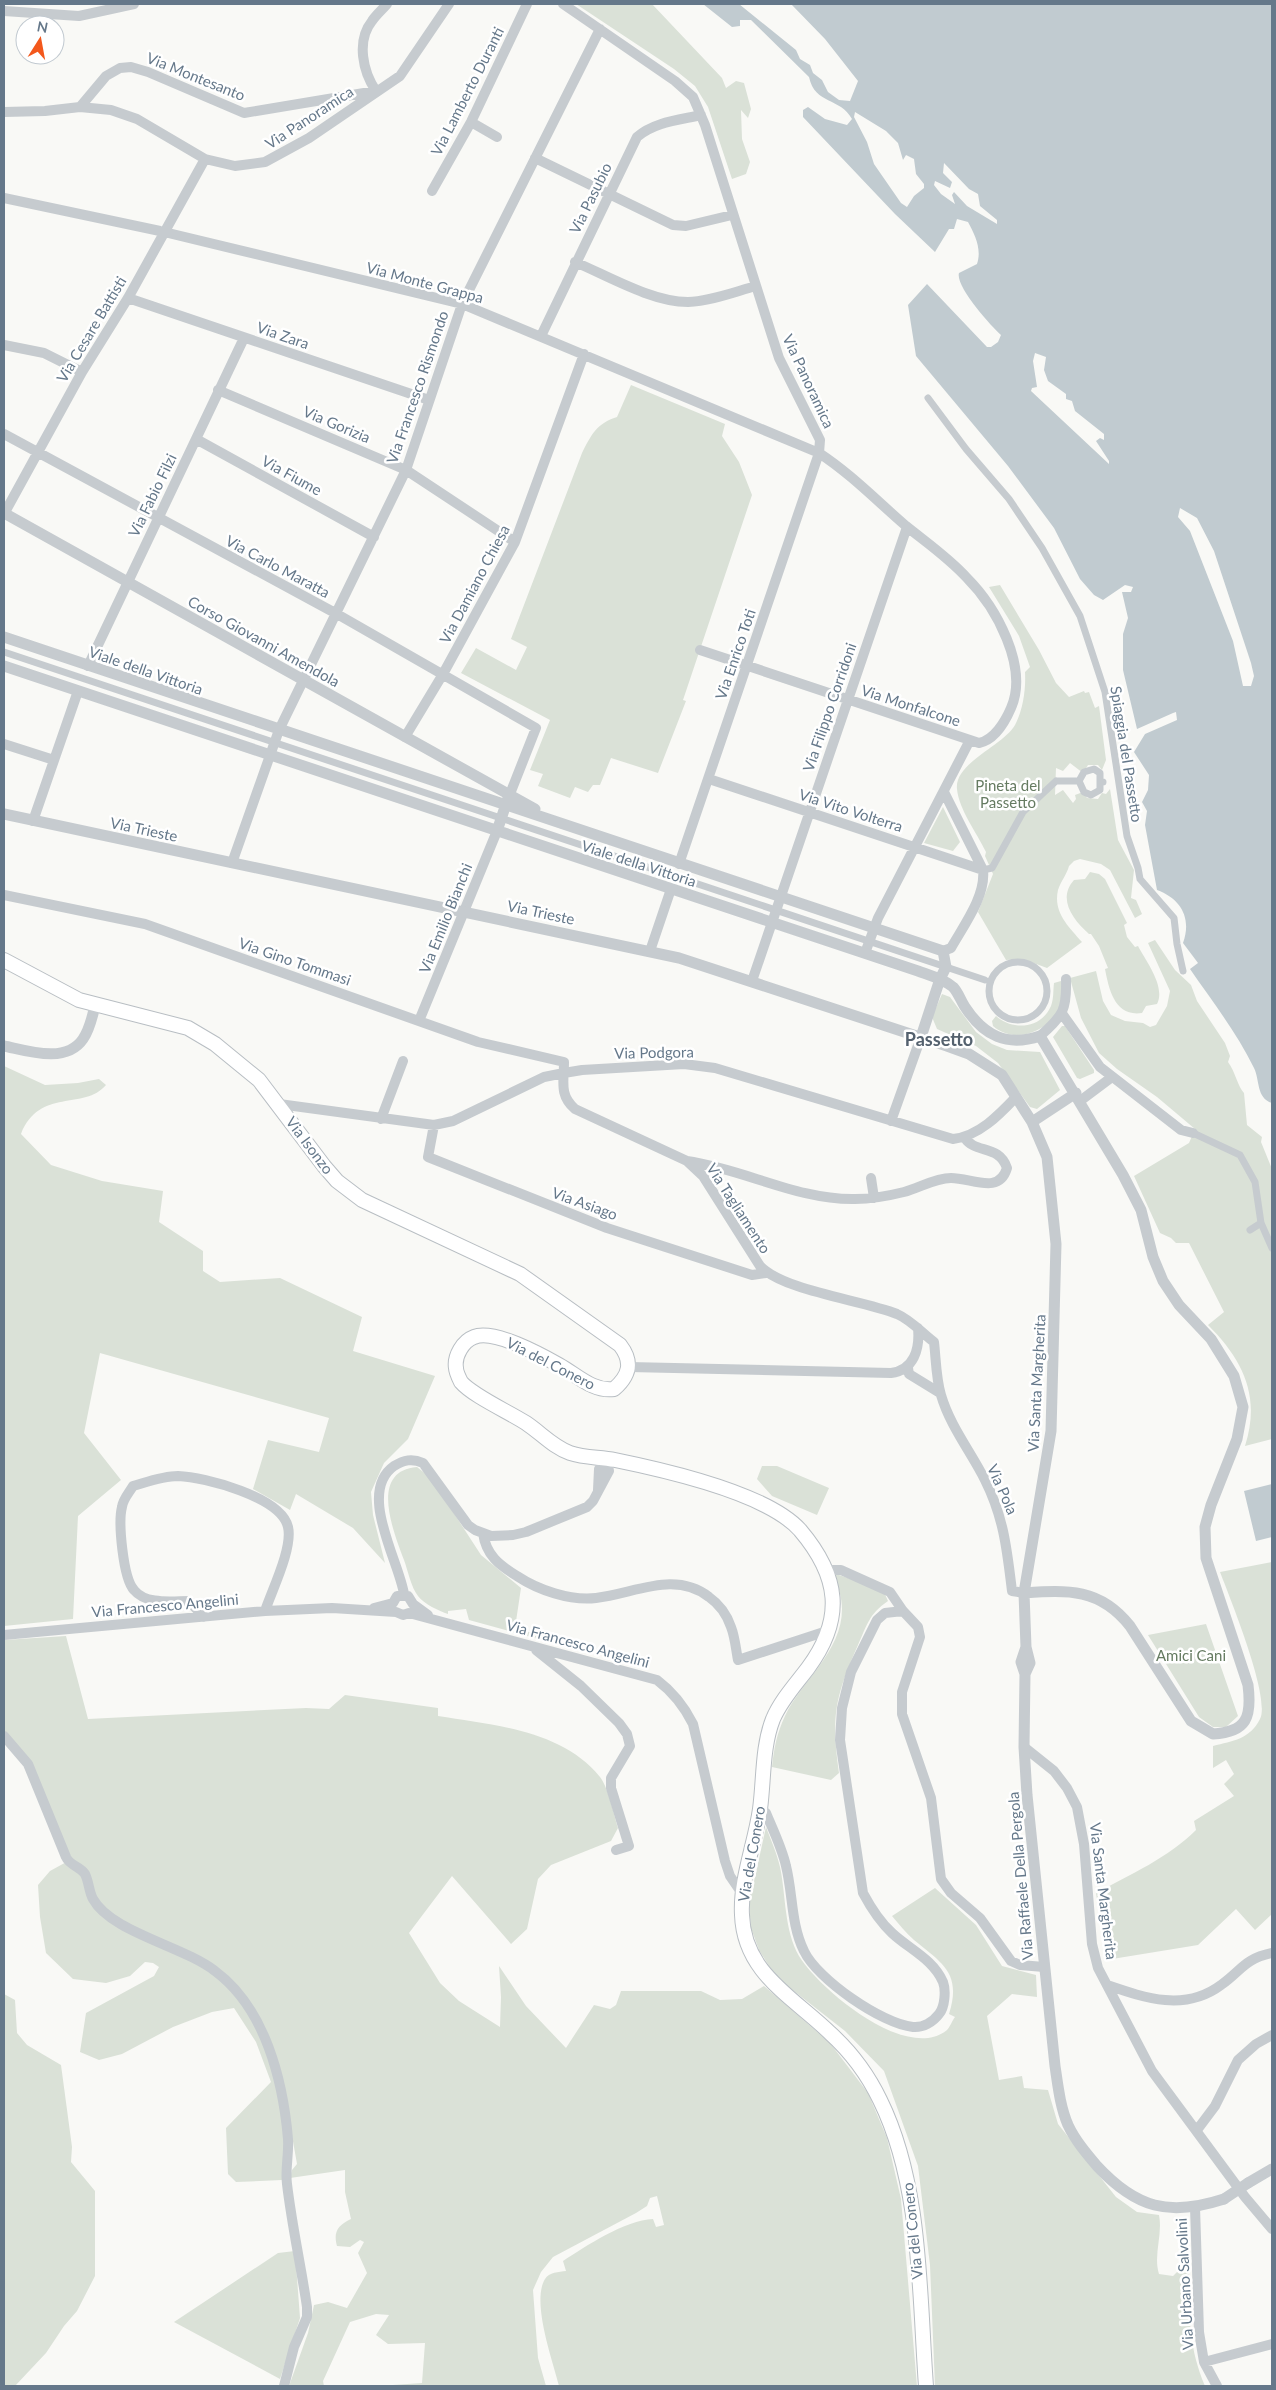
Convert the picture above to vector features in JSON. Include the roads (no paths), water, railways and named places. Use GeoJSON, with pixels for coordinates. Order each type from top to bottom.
{"type":"FeatureCollection","features":[{"type":"Feature","properties":{"kind":"main road","name":"Via Isonzo"},"geometry":{"type":"LineString","coordinates":[[4,960],[60,991],[95,1006],[188,1028],[215,1044],[259,1080],[337,1181],[362,1200],[520,1274],[620,1345],[630,1367]]}},
{"type":"Feature","properties":{"kind":"main road","name":"Via del Conero"},"geometry":{"type":"LineString","coordinates":[[630,1367],[624,1380],[608,1390],[584,1381],[558,1365],[500,1337],[487,1335],[472,1338],[465,1343],[456,1358],[456,1370],[463,1384],[529,1425],[559,1448],[582,1456],[607,1459],[703,1482],[780,1514],[798,1528],[832,1569],[834,1610],[830,1630],[820,1650],[784,1700],[772,1722],[767,1740],[760,1809],[742,1895],[744,1935],[756,1965],[777,1989],[828,2031],[847,2050],[873,2086],[892,2126],[905,2167],[914,2221],[926,2386]]}},
{"type":"Feature","properties":{"kind":"street"},"geometry":{"type":"LineString","coordinates":[[4,11],[79,16],[134,4]]}},
{"type":"Feature","properties":{"kind":"street"},"geometry":{"type":"LineString","coordinates":[[376,91],[369,81],[363,54],[363,41],[371,22],[387,4]]}},
{"type":"Feature","properties":{"kind":"street","name":"Via Panoramica"},"geometry":{"type":"LineString","coordinates":[[4,112],[80,107],[124,113],[205,159],[235,166],[265,162],[309,138],[400,76],[449,4]]}},
{"type":"Feature","properties":{"kind":"street","name":"Via Lamberto Duranti"},"geometry":{"type":"LineString","coordinates":[[432,191],[471,122],[527,4]]}},
{"type":"Feature","properties":{"kind":"street","name":"Via Panoramica"},"geometry":{"type":"LineString","coordinates":[[563,4],[675,81],[692,97],[701,115],[779,358],[820,440],[819,453]]}},
{"type":"Feature","properties":{"kind":"street","name":"Via Francesco Rismondo"},"geometry":{"type":"LineString","coordinates":[[279,730],[406,470],[462,304],[600,29]]}},
{"type":"Feature","properties":{"kind":"street","name":"Via Montesanto"},"geometry":{"type":"LineString","coordinates":[[80,107],[112,71],[130,67],[244,113],[376,91]]}},
{"type":"Feature","properties":{"kind":"street","name":"Via Pasubio"},"geometry":{"type":"LineString","coordinates":[[541,336],[575,262],[637,137],[646,129],[701,115]]}},
{"type":"Feature","properties":{"kind":"street"},"geometry":{"type":"LineString","coordinates":[[471,122],[497,137]]}},
{"type":"Feature","properties":{"kind":"street"},"geometry":{"type":"LineString","coordinates":[[535,158],[673,225],[686,226],[732,215]]}},
{"type":"Feature","properties":{"kind":"street","name":"Via Cesare Battisti"},"geometry":{"type":"LineString","coordinates":[[4,513],[82,372],[128,298],[205,159]]}},
{"type":"Feature","properties":{"kind":"street","name":"Via Monte Grappa"},"geometry":{"type":"LineString","coordinates":[[4,198],[164,232],[462,304],[819,453]]}},
{"type":"Feature","properties":{"kind":"street"},"geometry":{"type":"LineString","coordinates":[[575,262],[662,299],[688,302],[756,286]]}},
{"type":"Feature","properties":{"kind":"street","name":"Via Zara"},"geometry":{"type":"LineString","coordinates":[[128,298],[429,400]]}},
{"type":"Feature","properties":{"kind":"street","name":"Via Fabio Filzi"},"geometry":{"type":"LineString","coordinates":[[88,666],[244,338]]}},
{"type":"Feature","properties":{"kind":"street"},"geometry":{"type":"LineString","coordinates":[[4,345],[44,353],[82,372]]}},
{"type":"Feature","properties":{"kind":"street","name":"Via Damiano Chiesa"},"geometry":{"type":"LineString","coordinates":[[406,737],[443,674],[515,542],[584,354]]}},
{"type":"Feature","properties":{"kind":"street","name":"Via Gorizia"},"geometry":{"type":"LineString","coordinates":[[218,390],[406,470],[515,542]]}},
{"type":"Feature","properties":{"kind":"street","name":"Spiaggia del Passetto"},"geometry":{"type":"LineString","coordinates":[[928,398],[966,449],[1009,499],[1042,548],[1080,616],[1105,692],[1127,836],[1140,879],[1174,918],[1183,971]]}},
{"type":"Feature","properties":{"kind":"street","name":"Via Carlo Maratta"},"geometry":{"type":"LineString","coordinates":[[4,434],[158,519],[337,614],[536,728],[508,800]]}},
{"type":"Feature","properties":{"kind":"street","name":"Via Fiume"},"geometry":{"type":"LineString","coordinates":[[196,439],[374,537]]}},
{"type":"Feature","properties":{"kind":"street"},"geometry":{"type":"LineString","coordinates":[[819,453],[842,469],[907,526],[952,562],[977,588],[1009,646],[1018,680],[1013,703],[1002,725],[984,742],[979,743],[970,740],[874,928],[865,953]]}},
{"type":"Feature","properties":{"kind":"street","name":"Via Enrico Toti"},"geometry":{"type":"LineString","coordinates":[[679,864],[819,453]]}},
{"type":"Feature","properties":{"kind":"street","name":"Corso Giovanni Amendola"},"geometry":{"type":"LineString","coordinates":[[4,513],[406,737],[508,800],[552,819]]}},
{"type":"Feature","properties":{"kind":"street","name":"Via Filippo Corridoni"},"geometry":{"type":"LineString","coordinates":[[781,897],[907,526]]}},
{"type":"Feature","properties":{"kind":"street","name":"Viale della Vittoria"},"geometry":{"type":"LineString","coordinates":[[4,637],[279,730],[508,800]]}},
{"type":"Feature","properties":{"kind":"street","name":"Via Monfalcone"},"geometry":{"type":"LineString","coordinates":[[700,650],[970,740]]}},
{"type":"Feature","properties":{"kind":"street","name":"Viale della Vittoria"},"geometry":{"type":"LineString","coordinates":[[4,652],[985,980]]}},
{"type":"Feature","properties":{"kind":"street","name":"Viale della Vittoria"},"geometry":{"type":"LineString","coordinates":[[4,666],[940,979]]}},
{"type":"Feature","properties":{"kind":"street"},"geometry":{"type":"LineString","coordinates":[[33,821],[78,690]]}},
{"type":"Feature","properties":{"kind":"street"},"geometry":{"type":"LineString","coordinates":[[232,863],[279,730]]}},
{"type":"Feature","properties":{"kind":"street"},"geometry":{"type":"LineString","coordinates":[[4,744],[54,760]]}},
{"type":"Feature","properties":{"kind":"street"},"geometry":{"type":"LineString","coordinates":[[1094,769],[1100,772],[1102,782],[1100,790],[1091,795],[1084,792],[1079,781],[1084,772],[1094,769]]}},
{"type":"Feature","properties":{"kind":"street","name":"Via Vito Volterra"},"geometry":{"type":"LineString","coordinates":[[709,779],[983,870]]}},
{"type":"Feature","properties":{"kind":"street"},"geometry":{"type":"LineString","coordinates":[[983,870],[992,868],[1022,812],[1056,781],[1079,781]]}},
{"type":"Feature","properties":{"kind":"street"},"geometry":{"type":"LineString","coordinates":[[891,1121],[940,979],[946,967],[943,952],[951,948],[978,899],[984,880],[983,870],[944,792]]}},
{"type":"Feature","properties":{"kind":"street"},"geometry":{"type":"LineString","coordinates":[[497,831],[508,800]]}},
{"type":"Feature","properties":{"kind":"street","name":"Via Trieste"},"geometry":{"type":"LineString","coordinates":[[4,814],[650,951],[706,965],[969,1054],[1002,1075],[1032,1122]]}},
{"type":"Feature","properties":{"kind":"street","name":"Viale della Vittoria"},"geometry":{"type":"LineString","coordinates":[[552,819],[679,864],[943,952]]}},
{"type":"Feature","properties":{"kind":"street","name":"Via Emilio Bianchi"},"geometry":{"type":"LineString","coordinates":[[421,1016],[497,831]]}},
{"type":"Feature","properties":{"kind":"street"},"geometry":{"type":"LineString","coordinates":[[650,951],[671,889]]}},
{"type":"Feature","properties":{"kind":"street","name":"Via Gino Tommasi"},"geometry":{"type":"LineString","coordinates":[[4,895],[145,924],[478,1042],[564,1062],[564,1073]]}},
{"type":"Feature","properties":{"kind":"street"},"geometry":{"type":"LineString","coordinates":[[752,981],[781,897]]}},
{"type":"Feature","properties":{"kind":"street"},"geometry":{"type":"LineString","coordinates":[[1014,962],[1025,962],[1037,968],[1044,977],[1047,986],[1043,1006],[1034,1015],[1027,1018],[1014,1019],[1000,1014],[990,997],[989,986],[994,975],[1001,967],[1014,962]]}},
{"type":"Feature","properties":{"kind":"street"},"geometry":{"type":"LineString","coordinates":[[940,979],[954,988],[974,1020],[991,1034],[1014,1041],[1040,1036],[1063,1015],[1066,979]]}},
{"type":"Feature","properties":{"kind":"street"},"geometry":{"type":"LineString","coordinates":[[4,1046],[34,1052],[64,1052],[74,1047],[84,1038],[95,1006]]}},
{"type":"Feature","properties":{"kind":"street"},"geometry":{"type":"LineString","coordinates":[[1063,1015],[1100,1067],[1112,1077],[1142,1098],[1181,1130],[1193,1133],[1240,1155],[1255,1182],[1261,1223],[1272,1248]]}},
{"type":"Feature","properties":{"kind":"street"},"geometry":{"type":"LineString","coordinates":[[1024,1593],[1058,1591],[1082,1593],[1106,1602],[1130,1626],[1191,1721],[1213,1734],[1236,1730],[1249,1714],[1248,1685],[1206,1558],[1205,1527],[1211,1505],[1237,1440],[1243,1407],[1234,1376],[1223,1355],[1189,1316],[1163,1281],[1153,1257],[1141,1210],[1078,1097],[1040,1036]]}},
{"type":"Feature","properties":{"kind":"street"},"geometry":{"type":"LineString","coordinates":[[381,1119],[403,1061]]}},
{"type":"Feature","properties":{"kind":"street","name":"Via Podgora"},"geometry":{"type":"LineString","coordinates":[[279,1104],[434,1125],[452,1121],[544,1078],[564,1073],[582,1070],[684,1064],[715,1068],[954,1139],[965,1138]]}},
{"type":"Feature","properties":{"kind":"street","name":"Via Tagliamento"},"geometry":{"type":"LineString","coordinates":[[564,1073],[563,1092],[566,1101],[575,1109],[687,1162],[703,1176],[766,1273],[787,1282],[898,1314],[918,1328],[934,1342],[940,1393]]}},
{"type":"Feature","properties":{"kind":"street"},"geometry":{"type":"LineString","coordinates":[[1032,1122],[1112,1077]]}},
{"type":"Feature","properties":{"kind":"street"},"geometry":{"type":"LineString","coordinates":[[687,1162],[709,1164],[789,1189],[833,1198],[874,1198],[904,1192],[950,1178],[995,1184],[1002,1180],[1007,1168],[1004,1159],[992,1151],[971,1144],[965,1138],[997,1117],[1016,1097]]}},
{"type":"Feature","properties":{"kind":"street","name":"Via Santa Margherita"},"geometry":{"type":"LineString","coordinates":[[1032,1122],[1047,1157],[1056,1244],[1056,1283],[1051,1431],[1024,1593],[1026,1647],[1030,1663],[1025,1674],[1024,1747],[1054,1771],[1067,1788],[1077,1807],[1084,1844],[1092,1944],[1098,1968],[1152,2071],[1245,2197],[1272,2229]]}},
{"type":"Feature","properties":{"kind":"street","name":"Via Asiago"},"geometry":{"type":"LineString","coordinates":[[434,1125],[428,1157],[607,1228],[752,1275],[766,1273]]}},
{"type":"Feature","properties":{"kind":"street"},"geometry":{"type":"LineString","coordinates":[[871,1178],[874,1198]]}},
{"type":"Feature","properties":{"kind":"street"},"geometry":{"type":"LineString","coordinates":[[1250,1230],[1261,1223]]}},
{"type":"Feature","properties":{"kind":"street"},"geometry":{"type":"LineString","coordinates":[[918,1328],[916,1353],[908,1368],[909,1374],[940,1393]]}},
{"type":"Feature","properties":{"kind":"street"},"geometry":{"type":"LineString","coordinates":[[630,1367],[891,1374],[908,1368]]}},
{"type":"Feature","properties":{"kind":"street","name":"Via Pola"},"geometry":{"type":"LineString","coordinates":[[940,1393],[952,1422],[984,1480],[1000,1518],[1006,1538],[1012,1591],[1024,1593]]}},
{"type":"Feature","properties":{"kind":"street"},"geometry":{"type":"LineString","coordinates":[[411,1608],[410,1598],[404,1594],[401,1576],[379,1509],[380,1491],[391,1468],[409,1460],[423,1463],[468,1524],[483,1533],[502,1536],[526,1532],[587,1507],[598,1494],[609,1471],[607,1459]]}},
{"type":"Feature","properties":{"kind":"street"},"geometry":{"type":"LineString","coordinates":[[204,1617],[189,1601],[151,1600],[134,1591],[129,1581],[120,1520],[122,1504],[133,1486],[176,1476],[203,1480],[231,1486],[252,1496],[283,1516],[288,1526],[290,1540],[265,1611]]}},
{"type":"Feature","properties":{"kind":"street"},"geometry":{"type":"LineString","coordinates":[[483,1533],[485,1547],[500,1566],[520,1578],[562,1595],[578,1599],[596,1598],[670,1584],[686,1584],[701,1590],[719,1604],[731,1627],[738,1660],[830,1630]]}},
{"type":"Feature","properties":{"kind":"street","name":"Via Raffaele Della Pergola"},"geometry":{"type":"LineString","coordinates":[[832,1569],[890,1592],[903,1611],[918,1627],[920,1637],[902,1692],[902,1714],[931,1798],[941,1878],[951,1893],[980,1918],[1011,1961],[1020,1965],[1044,1967],[1024,1747]]}},
{"type":"Feature","properties":{"kind":"street"},"geometry":{"type":"LineString","coordinates":[[394,1608],[397,1596],[404,1594]]}},
{"type":"Feature","properties":{"kind":"street","name":"Via Francesco Angelini"},"geometry":{"type":"LineString","coordinates":[[4,1636],[265,1611],[317,1608],[359,1610],[394,1608],[403,1615],[411,1608],[436,1619],[656,1680],[668,1688],[685,1708],[693,1724],[725,1862],[730,1876],[742,1895]]}},
{"type":"Feature","properties":{"kind":"street"},"geometry":{"type":"LineString","coordinates":[[760,1809],[766,1813],[786,1864],[793,1919],[804,1952],[828,1979],[858,2004],[900,2024],[915,2027],[929,2023],[941,2013],[945,1991],[942,1981],[932,1964],[886,1927],[876,1916],[863,1893],[840,1740],[842,1708],[855,1664],[877,1620],[885,1613],[903,1611]]}},
{"type":"Feature","properties":{"kind":"street"},"geometry":{"type":"LineString","coordinates":[[529,1646],[581,1686],[627,1734],[630,1746],[611,1778],[611,1788],[629,1846],[616,1850]]}},
{"type":"Feature","properties":{"kind":"street"},"geometry":{"type":"LineString","coordinates":[[561,1669],[574,1658]]}},
{"type":"Feature","properties":{"kind":"street"},"geometry":{"type":"LineString","coordinates":[[574,1658],[575,1669],[581,1686]]}},
{"type":"Feature","properties":{"kind":"street"},"geometry":{"type":"LineString","coordinates":[[4,1736],[28,1764],[66,1857],[69,1863],[84,1873],[93,1899],[101,1910],[118,1924],[192,1956],[215,1971],[237,1990],[266,2042],[283,2098],[288,2149],[287,2182],[307,2308],[306,2318],[294,2347],[284,2386]]}},
{"type":"Feature","properties":{"kind":"street"},"geometry":{"type":"LineString","coordinates":[[1107,1985],[1153,2000],[1173,2002],[1201,1997],[1222,1985],[1255,1957],[1272,1953]]}},
{"type":"Feature","properties":{"kind":"street"},"geometry":{"type":"LineString","coordinates":[[1044,1967],[1060,2101],[1068,2126],[1084,2151],[1118,2188],[1138,2200],[1163,2208],[1195,2207],[1224,2199],[1272,2169]]}},
{"type":"Feature","properties":{"kind":"street"},"geometry":{"type":"LineString","coordinates":[[1197,2130],[1214,2106],[1238,2060],[1256,2044],[1272,2035]]}},
{"type":"Feature","properties":{"kind":"street","name":"Via Urbano Salvolini"},"geometry":{"type":"LineString","coordinates":[[1195,2207],[1199,2332],[1204,2362],[1217,2386]]}},
{"type":"Feature","properties":{"kind":"street"},"geometry":{"type":"LineString","coordinates":[[1204,2362],[1272,2344]]}},
{"type":"Feature","properties":{"kind":"district","name":"Passetto"},"geometry":{"type":"Point","coordinates":[939,1039]}},
{"type":"Feature","properties":{"kind":"park label","name":"Pineta del Passetto"},"geometry":{"type":"Point","coordinates":[1008,794]}},
{"type":"Feature","properties":{"kind":"park label","name":"Amici Cani"},"geometry":{"type":"Point","coordinates":[1191,1655]}}]}
